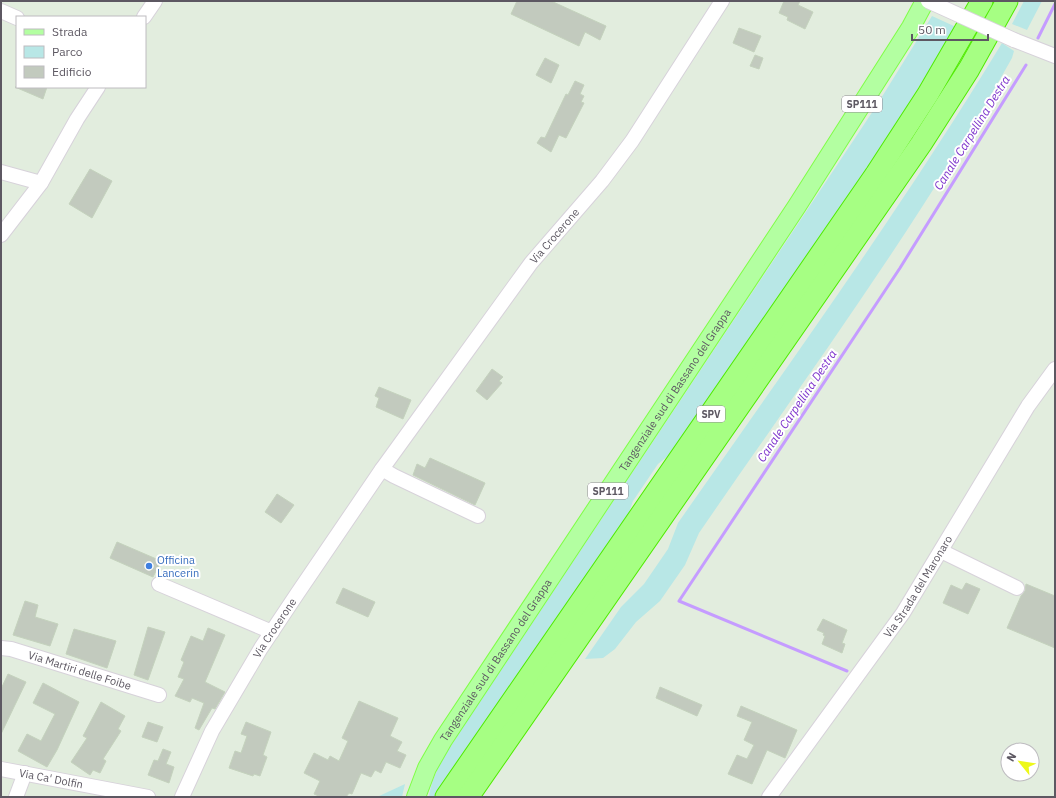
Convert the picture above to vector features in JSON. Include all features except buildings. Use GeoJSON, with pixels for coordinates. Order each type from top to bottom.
{"type":"FeatureCollection","features":[{"type":"Feature","properties":{"kind":"highway","name":"SPV"},"geometry":{"type":"LineString","coordinates":[[446,797],[876,174],[928,94],[982,1]]}},
{"type":"Feature","properties":{"kind":"highway","name":"SPV"},"geometry":{"type":"LineString","coordinates":[[468,797],[921,144],[969,69],[1007,1]]}},
{"type":"Feature","properties":{"kind":"main road","name":"Tangenziale sud di Bassano del Grappa"},"geometry":{"type":"LineString","coordinates":[[416,797],[422,778],[443,740],[797,206],[911,27],[925,1]]}},
{"type":"Feature","properties":{"kind":"main road","name":"Tangenziale sud di Bassano del Grappa"},"geometry":{"type":"LineString","coordinates":[[422,778],[422,797]]}},
{"type":"Feature","properties":{"kind":"street"},"geometry":{"type":"LineString","coordinates":[[145,16],[155,1]]}},
{"type":"Feature","properties":{"kind":"street","name":"Via Crocerone"},"geometry":{"type":"LineString","coordinates":[[182,797],[212,731],[261,648],[382,469],[531,263],[602,181],[632,141],[722,1]]}},
{"type":"Feature","properties":{"kind":"street"},"geometry":{"type":"LineString","coordinates":[[928,1],[1014,40],[1055,56]]}},
{"type":"Feature","properties":{"kind":"street"},"geometry":{"type":"LineString","coordinates":[[1,11],[16,18]]}},
{"type":"Feature","properties":{"kind":"street"},"geometry":{"type":"LineString","coordinates":[[1,235],[41,183],[76,119],[97,88]]}},
{"type":"Feature","properties":{"kind":"street"},"geometry":{"type":"LineString","coordinates":[[1,172],[41,183]]}},
{"type":"Feature","properties":{"kind":"street","name":"Via Strada del Maronaro"},"geometry":{"type":"LineString","coordinates":[[770,797],[904,613],[1028,406],[1055,369]]}},
{"type":"Feature","properties":{"kind":"street"},"geometry":{"type":"LineString","coordinates":[[382,469],[478,516]]}},
{"type":"Feature","properties":{"kind":"street"},"geometry":{"type":"LineString","coordinates":[[941,551],[1017,588]]}},
{"type":"Feature","properties":{"kind":"street"},"geometry":{"type":"LineString","coordinates":[[159,584],[272,632]]}},
{"type":"Feature","properties":{"kind":"street","name":"Via Martiri delle Foibe"},"geometry":{"type":"LineString","coordinates":[[1,648],[11,649],[159,695]]}},
{"type":"Feature","properties":{"kind":"street","name":"Via Ca' Dolfin"},"geometry":{"type":"LineString","coordinates":[[1,768],[148,797]]}},
{"type":"Feature","properties":{"kind":"street"},"geometry":{"type":"LineString","coordinates":[[16,797],[24,773]]}},
{"type":"Feature","properties":{"kind":"green space"},"geometry":{"type":"Polygon","coordinates":[[[1024,1],[1042,1],[1027,30],[1012,24],[1024,1]]]}},
{"type":"Feature","properties":{"kind":"green space"},"geometry":{"type":"Polygon","coordinates":[[[932,16],[956,27],[858,185],[678,448],[658,464],[633,501],[624,527],[437,797],[429,797],[437,771],[459,733],[875,108],[932,16]]]}},
{"type":"Feature","properties":{"kind":"green space"},"geometry":{"type":"Polygon","coordinates":[[[1002,43],[1014,51],[1012,58],[977,119],[901,240],[699,533],[685,565],[660,601],[636,622],[615,649],[603,658],[585,659],[621,607],[644,584],[668,549],[678,523],[885,226],[964,105],[1002,43]]]}},
{"type":"Feature","properties":{"kind":"green space"},"geometry":{"type":"Polygon","coordinates":[[[405,784],[402,797],[377,797],[405,784]]]}},
{"type":"Feature","properties":{"kind":"waterway"},"geometry":{"type":"LineString","coordinates":[[1038,38],[1055,4]]}},
{"type":"Feature","properties":{"kind":"waterway","name":"Canale Carpellina Destra"},"geometry":{"type":"LineString","coordinates":[[847,671],[679,601],[900,268],[1026,65]]}},
{"type":"Feature","properties":{"kind":"place","name":"Officina Lancerin"},"geometry":{"type":"Point","coordinates":[149,566]}}]}
